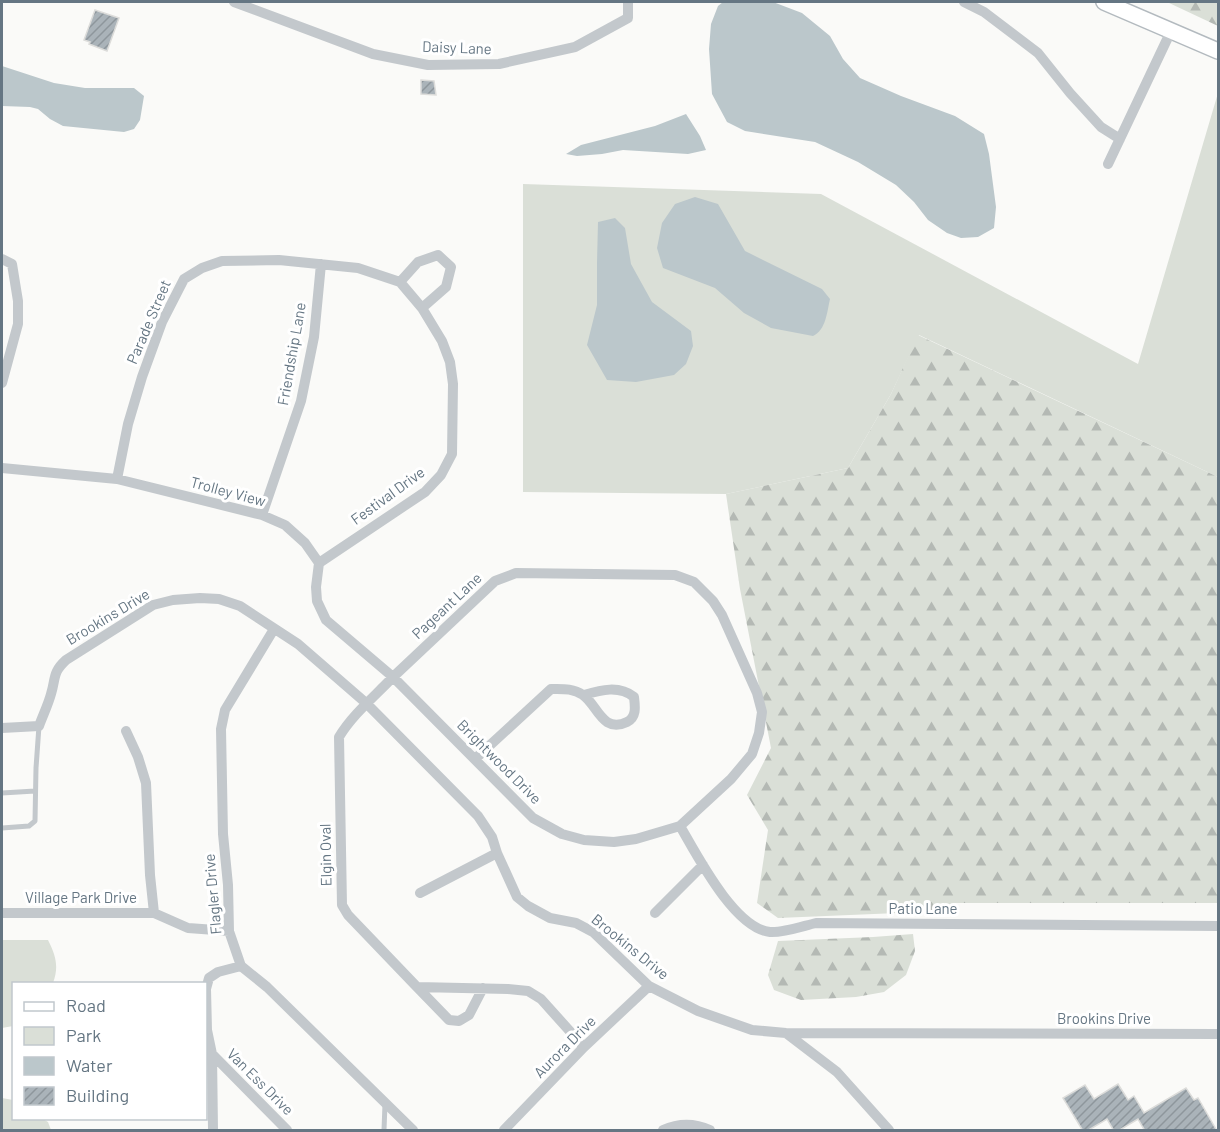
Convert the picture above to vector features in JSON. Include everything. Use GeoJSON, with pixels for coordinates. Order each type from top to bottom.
{"type":"FeatureCollection","features":[{"type":"Feature","properties":{"kind":"street","name":"Daisy Lane"},"geometry":{"type":"LineString","coordinates":[[234,2],[372,54],[428,65],[500,64],[575,46],[628,18],[628,2]]}},
{"type":"Feature","properties":{"kind":"street"},"geometry":{"type":"LineString","coordinates":[[964,2],[984,12],[1038,52],[1070,93],[1101,126],[1120,139]]}},
{"type":"Feature","properties":{"kind":"street"},"geometry":{"type":"LineString","coordinates":[[1104,2],[1218,51]]}},
{"type":"Feature","properties":{"kind":"street"},"geometry":{"type":"LineString","coordinates":[[1108,164],[1171,31]]}},
{"type":"Feature","properties":{"kind":"street"},"geometry":{"type":"LineString","coordinates":[[321,264],[358,268],[400,282],[418,262],[438,255],[451,267],[446,287],[422,308]]}},
{"type":"Feature","properties":{"kind":"street","name":"Parade Street"},"geometry":{"type":"LineString","coordinates":[[117,479],[142,377],[162,322],[184,279],[202,268],[222,261],[279,260],[321,264]]}},
{"type":"Feature","properties":{"kind":"street"},"geometry":{"type":"LineString","coordinates":[[2,383],[18,324],[18,301],[7,262]]}},
{"type":"Feature","properties":{"kind":"street","name":"Friendship Lane"},"geometry":{"type":"LineString","coordinates":[[262,515],[301,402],[314,337],[321,264]]}},
{"type":"Feature","properties":{"kind":"street","name":"Festival Drive"},"geometry":{"type":"LineString","coordinates":[[319,563],[425,492],[441,475],[452,453],[453,384],[450,362],[442,341],[422,308],[400,282]]}},
{"type":"Feature","properties":{"kind":"street","name":"Trolley View"},"geometry":{"type":"LineString","coordinates":[[2,468],[117,479],[262,515],[285,525],[305,543],[319,563]]}},
{"type":"Feature","properties":{"kind":"street"},"geometry":{"type":"LineString","coordinates":[[319,563],[316,601],[326,620],[393,677]]}},
{"type":"Feature","properties":{"kind":"street","name":"Pageant Lane"},"geometry":{"type":"LineString","coordinates":[[366,704],[495,581],[516,573],[675,575]]}},
{"type":"Feature","properties":{"kind":"street","name":"Brightwood Drive"},"geometry":{"type":"LineString","coordinates":[[393,677],[533,818],[562,834],[584,840],[614,842],[636,839],[680,826],[731,779],[752,754],[759,733],[762,712],[757,693],[722,615],[713,601],[694,582],[675,575]]}},
{"type":"Feature","properties":{"kind":"street","name":"Brookins Drive"},"geometry":{"type":"LineString","coordinates":[[39,726],[52,692],[55,675],[66,660],[153,605],[188,598],[219,599],[240,606],[297,644],[366,704],[478,816],[492,837],[518,897],[528,906],[550,918],[576,923],[593,932],[649,986],[698,1011],[752,1030],[786,1033],[1218,1034]]}},
{"type":"Feature","properties":{"kind":"street","name":"Flagler Drive"},"geometry":{"type":"LineString","coordinates":[[241,966],[229,931],[228,885],[223,834],[221,729],[225,710],[274,629]]}},
{"type":"Feature","properties":{"kind":"street"},"geometry":{"type":"LineString","coordinates":[[475,759],[551,689],[570,689],[584,695],[605,721],[616,725],[628,722],[634,715],[636,708],[634,697],[622,690],[602,690],[584,695]]}},
{"type":"Feature","properties":{"kind":"street","name":"Elgin Oval"},"geometry":{"type":"LineString","coordinates":[[366,704],[346,725],[339,737],[342,905],[348,915],[449,1020],[459,1021],[469,1015],[483,988]]}},
{"type":"Feature","properties":{"kind":"street"},"geometry":{"type":"LineString","coordinates":[[2,728],[39,726]]}},
{"type":"Feature","properties":{"kind":"street"},"geometry":{"type":"LineString","coordinates":[[126,731],[138,757],[146,783],[154,913]]}},
{"type":"Feature","properties":{"kind":"street","name":"Patio Lane"},"geometry":{"type":"LineString","coordinates":[[680,826],[734,910],[749,924],[770,932],[816,923],[1218,926]]}},
{"type":"Feature","properties":{"kind":"street"},"geometry":{"type":"LineString","coordinates":[[420,893],[497,853]]}},
{"type":"Feature","properties":{"kind":"street"},"geometry":{"type":"LineString","coordinates":[[656,913],[703,865]]}},
{"type":"Feature","properties":{"kind":"street","name":"Village Park Drive"},"geometry":{"type":"LineString","coordinates":[[2,913],[154,913],[188,928],[229,931]]}},
{"type":"Feature","properties":{"kind":"street"},"geometry":{"type":"LineString","coordinates":[[207,985],[209,978],[218,972],[241,966],[267,987],[414,1131]]}},
{"type":"Feature","properties":{"kind":"street","name":"Aurora Drive"},"geometry":{"type":"LineString","coordinates":[[504,1131],[584,1047],[649,986]]}},
{"type":"Feature","properties":{"kind":"street"},"geometry":{"type":"LineString","coordinates":[[417,987],[528,991],[541,999],[584,1047]]}},
{"type":"Feature","properties":{"kind":"street"},"geometry":{"type":"LineString","coordinates":[[207,1030],[212,1054],[213,1131]]}},
{"type":"Feature","properties":{"kind":"street"},"geometry":{"type":"LineString","coordinates":[[786,1033],[837,1072],[889,1131]]}},
{"type":"Feature","properties":{"kind":"street","name":"Van Ess Drive"},"geometry":{"type":"LineString","coordinates":[[212,1054],[287,1131]]}},
{"type":"Feature","properties":{"kind":"street"},"geometry":{"type":"LineString","coordinates":[[663,1131],[673,1126],[691,1124],[710,1131]]}},
{"type":"Feature","properties":{"kind":"lane"},"geometry":{"type":"LineString","coordinates":[[2,828],[30,826],[35,820],[39,726]]}},
{"type":"Feature","properties":{"kind":"lane"},"geometry":{"type":"LineString","coordinates":[[2,793],[35,791]]}},
{"type":"Feature","properties":{"kind":"lane"},"geometry":{"type":"LineString","coordinates":[[384,1131],[385,1102]]}},
{"type":"Feature","properties":{"kind":"green space"},"geometry":{"type":"Polygon","coordinates":[[[1167,2],[1218,2],[1218,26],[1167,2]]]}},
{"type":"Feature","properties":{"kind":"green space"},"geometry":{"type":"Polygon","coordinates":[[[1218,93],[1218,477],[919,335],[891,394],[848,468],[726,494],[523,492],[523,184],[821,194],[1138,364],[1218,93]]]}},
{"type":"Feature","properties":{"kind":"green space"},"geometry":{"type":"Polygon","coordinates":[[[918,335],[1218,477],[1218,903],[955,903],[946,911],[778,918],[757,903],[768,830],[747,795],[771,748],[740,589],[726,494],[848,468],[891,394],[918,335]]]}},
{"type":"Feature","properties":{"kind":"green space"},"geometry":{"type":"Polygon","coordinates":[[[913,934],[915,951],[906,975],[884,992],[856,997],[801,1000],[774,990],[768,975],[778,941],[913,934]]]}},
{"type":"Feature","properties":{"kind":"green space"},"geometry":{"type":"Polygon","coordinates":[[[2,940],[48,940],[55,956],[53,982],[12,982],[12,1026],[2,1028],[2,940]]]}},
{"type":"Feature","properties":{"kind":"green space"},"geometry":{"type":"Polygon","coordinates":[[[2,1098],[12,1100],[12,1120],[45,1120],[51,1130],[2,1130],[2,1098]]]}},
{"type":"Feature","properties":{"kind":"water"},"geometry":{"type":"Polygon","coordinates":[[[723,2],[773,2],[802,13],[830,36],[843,59],[860,78],[955,116],[984,134],[996,207],[994,228],[978,237],[961,238],[947,233],[928,220],[914,202],[896,185],[858,162],[815,142],[745,131],[727,122],[712,94],[709,49],[711,24],[718,6],[723,2]]]}},
{"type":"Feature","properties":{"kind":"water"},"geometry":{"type":"Polygon","coordinates":[[[2,66],[54,83],[85,88],[134,88],[144,96],[140,120],[134,129],[124,132],[63,126],[38,109],[2,106],[2,66]]]}},
{"type":"Feature","properties":{"kind":"water"},"geometry":{"type":"Polygon","coordinates":[[[686,114],[706,150],[688,154],[623,150],[577,156],[566,154],[581,145],[655,126],[686,114]]]}},
{"type":"Feature","properties":{"kind":"water"},"geometry":{"type":"Polygon","coordinates":[[[695,197],[718,204],[745,251],[822,289],[830,299],[821,330],[813,336],[771,328],[744,313],[715,288],[663,268],[657,248],[662,223],[675,204],[695,197]]]}},
{"type":"Feature","properties":{"kind":"water"},"geometry":{"type":"Polygon","coordinates":[[[615,218],[625,228],[631,264],[652,302],[691,331],[693,346],[686,364],[674,375],[636,382],[607,380],[587,345],[597,305],[598,222],[615,218]]]}},
{"type":"Feature","properties":{"kind":"building"},"geometry":{"type":"Polygon","coordinates":[[[95,10],[119,18],[107,51],[84,40],[95,10]]]}},
{"type":"Feature","properties":{"kind":"building"},"geometry":{"type":"Polygon","coordinates":[[[421,80],[434,81],[436,95],[421,94],[421,80]]]}},
{"type":"Feature","properties":{"kind":"building"},"geometry":{"type":"Polygon","coordinates":[[[1118,1084],[1128,1100],[1134,1096],[1144,1113],[1186,1088],[1194,1100],[1198,1098],[1217,1131],[1145,1131],[1138,1119],[1114,1131],[1107,1119],[1083,1131],[1063,1098],[1085,1085],[1094,1099],[1118,1084]]]}}]}
